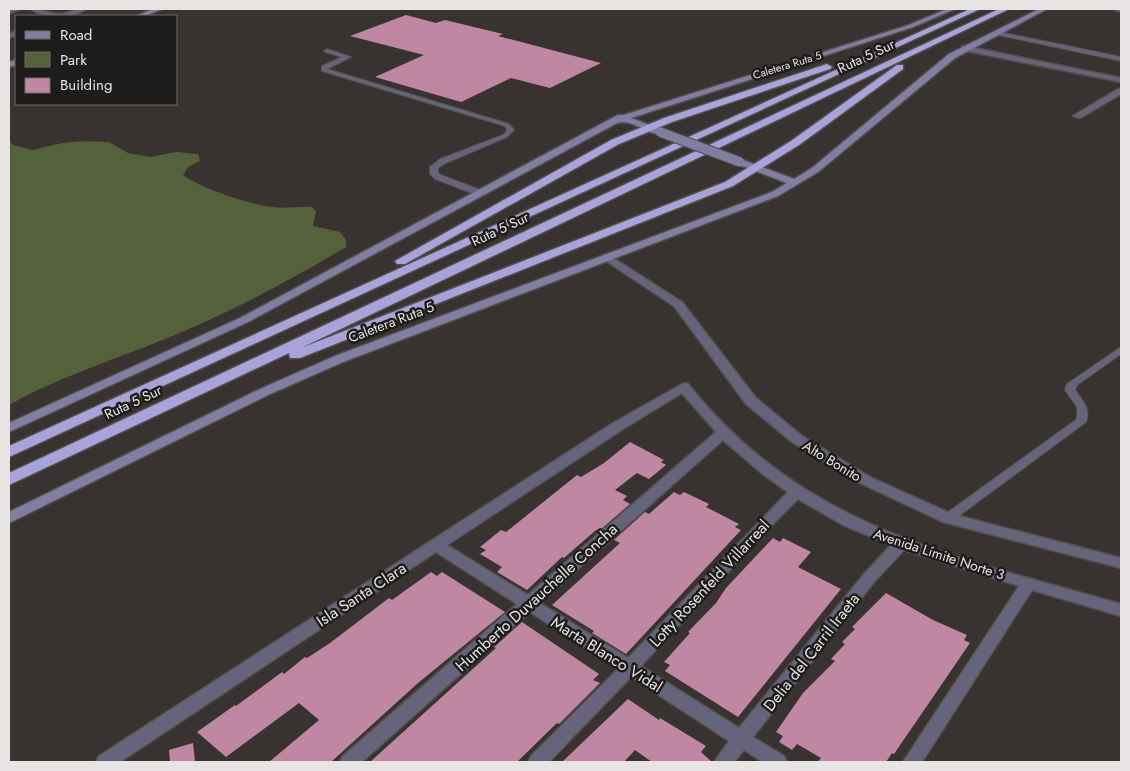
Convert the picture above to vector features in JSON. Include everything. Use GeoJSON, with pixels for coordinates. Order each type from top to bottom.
{"type":"FeatureCollection","features":[{"type":"Feature","properties":{"kind":"highway","name":"Ruta 5 Sur"},"geometry":{"type":"LineString","coordinates":[[9,452],[293,320],[976,9]]}},
{"type":"Feature","properties":{"kind":"highway","name":"Ruta 5 Sur"},"geometry":{"type":"LineString","coordinates":[[9,480],[1005,9]]}},
{"type":"Feature","properties":{"kind":"highway"},"geometry":{"type":"LineString","coordinates":[[164,407],[720,188],[759,169],[776,158],[867,89],[945,38]]}},
{"type":"Feature","properties":{"kind":"highway"},"geometry":{"type":"LineString","coordinates":[[293,320],[615,142],[647,127],[902,42]]}},
{"type":"Feature","properties":{"kind":"street"},"geometry":{"type":"LineString","coordinates":[[9,12],[17,9]]}},
{"type":"Feature","properties":{"kind":"street"},"geometry":{"type":"LineString","coordinates":[[34,9],[57,15]]}},
{"type":"Feature","properties":{"kind":"street"},"geometry":{"type":"LineString","coordinates":[[64,15],[83,9]]}},
{"type":"Feature","properties":{"kind":"street"},"geometry":{"type":"LineString","coordinates":[[142,15],[159,9]]}},
{"type":"Feature","properties":{"kind":"street","name":"Caletera Ruta 5"},"geometry":{"type":"LineString","coordinates":[[9,428],[244,320],[621,117],[903,28],[952,9]]}},
{"type":"Feature","properties":{"kind":"street","name":"Caletera Ruta 5"},"geometry":{"type":"LineString","coordinates":[[9,518],[302,374],[380,342],[758,200],[796,183],[928,74],[965,48],[1044,9]]}},
{"type":"Feature","properties":{"kind":"street"},"geometry":{"type":"LineString","coordinates":[[965,48],[1121,80]]}},
{"type":"Feature","properties":{"kind":"street"},"geometry":{"type":"LineString","coordinates":[[1076,116],[1121,91]]}},
{"type":"Feature","properties":{"kind":"street"},"geometry":{"type":"LineString","coordinates":[[621,117],[796,183]]}},
{"type":"Feature","properties":{"kind":"street","name":"Alto Bonito"},"geometry":{"type":"LineString","coordinates":[[607,257],[678,304],[751,401],[796,440],[865,480],[948,518],[1121,563]]}},
{"type":"Feature","properties":{"kind":"street","name":"Isla Santa Clara"},"geometry":{"type":"LineString","coordinates":[[105,762],[618,426],[684,387]]}},
{"type":"Feature","properties":{"kind":"street","name":"Avenida Límite Norte 3"},"geometry":{"type":"LineString","coordinates":[[684,387],[723,432],[758,463],[834,513],[873,533],[1121,610]]}},
{"type":"Feature","properties":{"kind":"street","name":"Humberto Duvauchelle Concha"},"geometry":{"type":"LineString","coordinates":[[349,762],[723,432]]}},
{"type":"Feature","properties":{"kind":"street","name":"Lotty Rosenfeld Villarreal"},"geometry":{"type":"LineString","coordinates":[[537,762],[629,668],[764,523],[798,491]]}},
{"type":"Feature","properties":{"kind":"street","name":"Delia del Carril Iraeta"},"geometry":{"type":"LineString","coordinates":[[723,762],[869,578],[901,543]]}},
{"type":"Feature","properties":{"kind":"street","name":"Marta Blanco Vidal"},"geometry":{"type":"LineString","coordinates":[[436,546],[778,762]]}},
{"type":"Feature","properties":{"kind":"street"},"geometry":{"type":"LineString","coordinates":[[912,762],[1029,583]]}},
{"type":"Feature","properties":{"kind":"lane"},"geometry":{"type":"LineString","coordinates":[[995,33],[1121,59]]}},
{"type":"Feature","properties":{"kind":"lane"},"geometry":{"type":"LineString","coordinates":[[327,51],[348,57],[324,68],[324,70],[507,124],[511,130],[505,136],[443,161],[434,167],[434,174],[438,177],[480,193]]}},
{"type":"Feature","properties":{"kind":"lane"},"geometry":{"type":"LineString","coordinates":[[948,518],[1082,420],[1082,407],[1070,390],[1072,384],[1121,350]]}},
{"type":"Feature","properties":{"kind":"green space"},"geometry":{"type":"Polygon","coordinates":[[[9,141],[13,145],[33,150],[62,143],[86,141],[109,142],[128,153],[150,157],[176,152],[198,154],[200,161],[188,167],[183,175],[226,195],[264,206],[282,208],[312,207],[316,211],[313,226],[340,232],[346,240],[346,247],[284,282],[199,325],[71,376],[9,405],[9,141]]]}},
{"type":"Feature","properties":{"kind":"building"},"geometry":{"type":"Polygon","coordinates":[[[406,15],[436,23],[445,20],[503,34],[498,36],[601,63],[550,88],[511,78],[461,102],[375,77],[424,55],[350,36],[406,15]]]}},
{"type":"Feature","properties":{"kind":"building"},"geometry":{"type":"Polygon","coordinates":[[[630,442],[664,460],[661,462],[666,465],[649,479],[637,473],[615,490],[627,496],[623,500],[630,504],[599,531],[596,530],[564,558],[562,557],[527,590],[497,572],[502,567],[480,554],[486,550],[480,547],[501,530],[506,532],[577,475],[581,477],[604,463],[630,442]]]}},
{"type":"Feature","properties":{"kind":"building"},"geometry":{"type":"Polygon","coordinates":[[[674,492],[680,495],[684,492],[709,504],[706,507],[739,524],[735,527],[741,530],[626,654],[592,633],[594,631],[552,605],[620,543],[614,540],[645,512],[649,514],[674,492]]]}},
{"type":"Feature","properties":{"kind":"building"},"geometry":{"type":"Polygon","coordinates":[[[773,538],[780,542],[783,538],[811,552],[798,567],[841,589],[738,717],[665,671],[670,665],[664,662],[690,633],[688,632],[716,603],[726,588],[773,538]]]}},
{"type":"Feature","properties":{"kind":"building"},"geometry":{"type":"Polygon","coordinates":[[[431,572],[437,576],[442,572],[505,612],[418,683],[331,762],[269,762],[319,720],[299,703],[226,757],[197,732],[282,672],[284,674],[305,657],[307,658],[330,643],[389,598],[392,600],[431,572]]]}},
{"type":"Feature","properties":{"kind":"building"},"geometry":{"type":"Polygon","coordinates":[[[886,593],[933,620],[967,635],[964,640],[970,643],[894,754],[892,753],[886,762],[818,762],[821,758],[797,744],[792,750],[779,742],[783,736],[776,732],[803,693],[835,661],[831,659],[845,644],[842,642],[855,629],[852,627],[886,593]]]}},
{"type":"Feature","properties":{"kind":"building"},"geometry":{"type":"Polygon","coordinates":[[[522,622],[599,674],[593,680],[600,683],[559,724],[557,723],[517,762],[370,762],[496,648],[494,647],[522,622]]]}},
{"type":"Feature","properties":{"kind":"building"},"geometry":{"type":"Polygon","coordinates":[[[628,699],[659,720],[660,718],[706,746],[701,752],[712,762],[652,762],[635,750],[624,762],[562,762],[628,699]]]}},
{"type":"Feature","properties":{"kind":"building"},"geometry":{"type":"Polygon","coordinates":[[[193,743],[195,762],[170,762],[169,750],[193,743]]]}}]}
